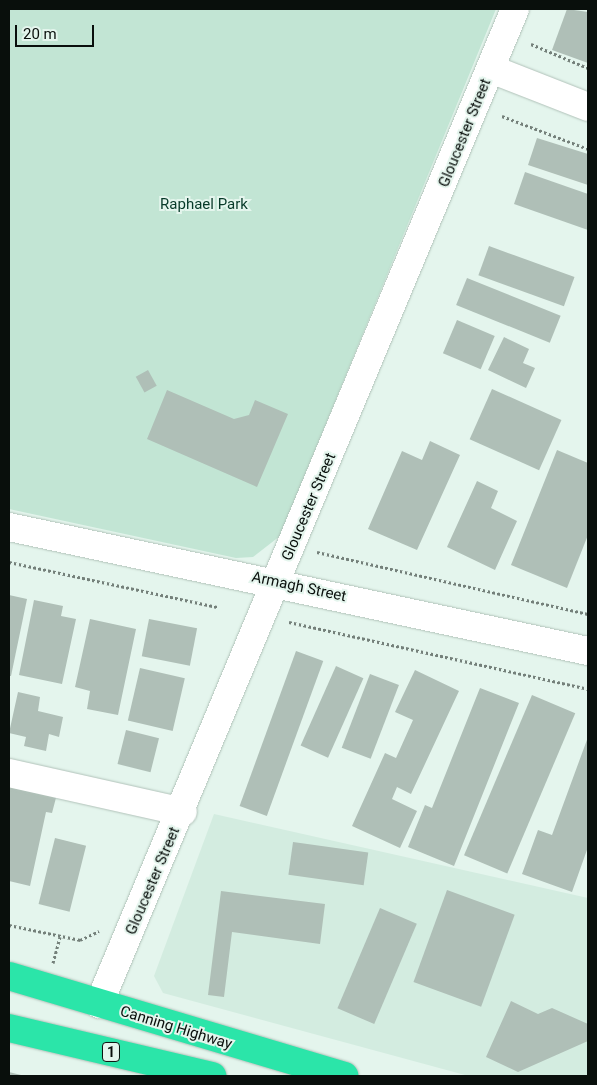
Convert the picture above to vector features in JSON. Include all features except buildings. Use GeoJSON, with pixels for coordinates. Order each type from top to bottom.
{"type":"FeatureCollection","features":[{"type":"Feature","properties":{"kind":"highway","name":"Canning Highway"},"geometry":{"type":"LineString","coordinates":[[9,976],[344,1076]]}},
{"type":"Feature","properties":{"kind":"highway","name":"1"},"geometry":{"type":"LineString","coordinates":[[9,1028],[212,1076]]}},
{"type":"Feature","properties":{"kind":"street","name":"Gloucester Street"},"geometry":{"type":"LineString","coordinates":[[99,1004],[205,758],[515,9]]}},
{"type":"Feature","properties":{"kind":"street"},"geometry":{"type":"LineString","coordinates":[[491,69],[588,108]]}},
{"type":"Feature","properties":{"kind":"street","name":"Armagh Street"},"geometry":{"type":"LineString","coordinates":[[9,527],[278,581],[588,652]]}},
{"type":"Feature","properties":{"kind":"street"},"geometry":{"type":"LineString","coordinates":[[9,773],[182,812]]}},
{"type":"Feature","properties":{"kind":"path"},"geometry":{"type":"LineString","coordinates":[[530,45],[588,68]]}},
{"type":"Feature","properties":{"kind":"path"},"geometry":{"type":"LineString","coordinates":[[502,114],[588,148]]}},
{"type":"Feature","properties":{"kind":"path"},"geometry":{"type":"LineString","coordinates":[[317,552],[588,614]]}},
{"type":"Feature","properties":{"kind":"path"},"geometry":{"type":"LineString","coordinates":[[9,562],[217,607]]}},
{"type":"Feature","properties":{"kind":"path"},"geometry":{"type":"LineString","coordinates":[[289,622],[588,689]]}},
{"type":"Feature","properties":{"kind":"path"},"geometry":{"type":"LineString","coordinates":[[9,925],[80,940],[96,935],[101,927]]}},
{"type":"Feature","properties":{"kind":"path"},"geometry":{"type":"LineString","coordinates":[[52,966],[60,937]]}},
{"type":"Feature","properties":{"kind":"shaded area"},"geometry":{"type":"Polygon","coordinates":[[[214,814],[588,898],[588,1076],[465,1075],[163,993],[154,976],[214,814]]]}},
{"type":"Feature","properties":{"kind":"green space","name":"Raphael Park"},"geometry":{"type":"Polygon","coordinates":[[[9,9],[496,9],[280,536],[253,557],[236,558],[9,509],[9,9]]]}}]}
